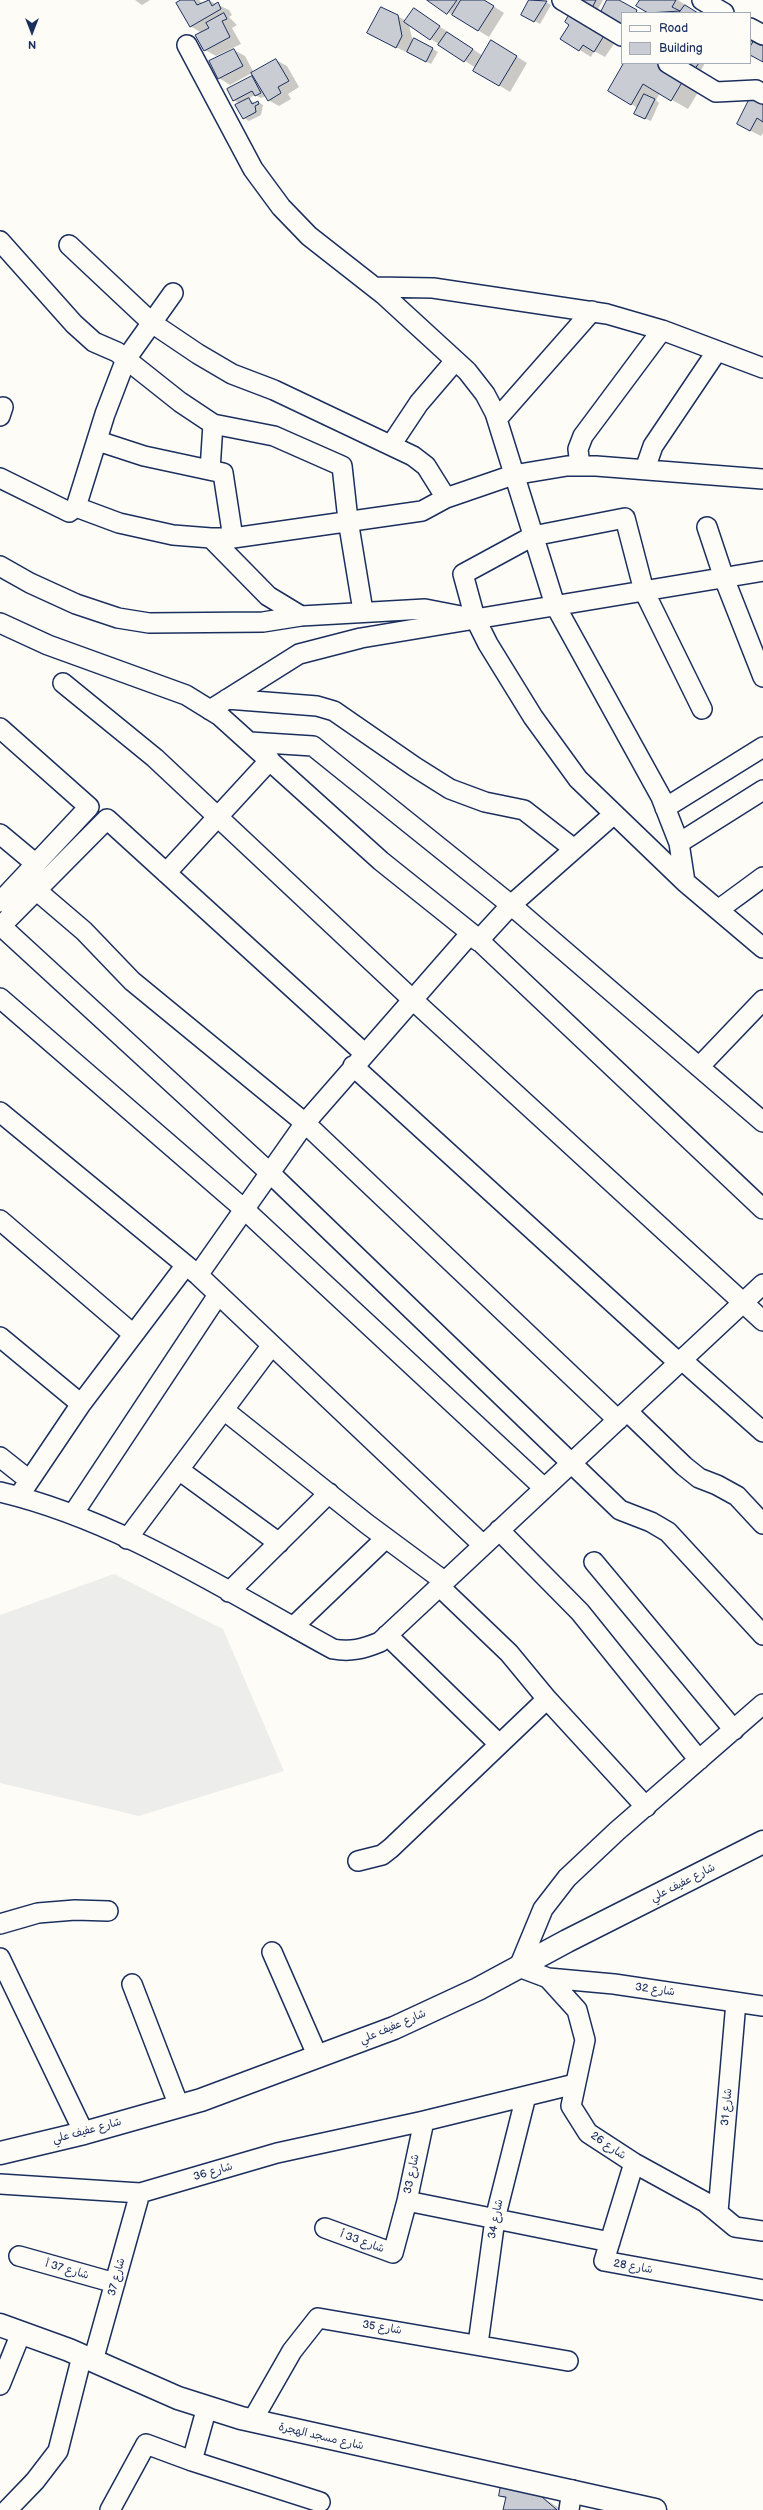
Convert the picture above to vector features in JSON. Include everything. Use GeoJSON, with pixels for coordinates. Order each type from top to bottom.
{"type":"FeatureCollection","features":[{"type":"Feature","properties":{"kind":"main road","name":"شارع عفيف علي"},"geometry":{"type":"LineString","coordinates":[[0,2152],[84,2133],[179,2106],[318,2057],[394,2028],[478,1989],[763,1842]]}},
{"type":"Feature","properties":{"kind":"main road","name":"شارع مسجد الهجرة"},"geometry":{"type":"LineString","coordinates":[[0,2325],[88,2359],[178,2398],[252,2421],[570,2500],[654,2510]]}},
{"type":"Feature","properties":{"kind":"street"},"geometry":{"type":"LineString","coordinates":[[562,0],[621,35]]}},
{"type":"Feature","properties":{"kind":"street"},"geometry":{"type":"LineString","coordinates":[[702,0],[722,12]]}},
{"type":"Feature","properties":{"kind":"street"},"geometry":{"type":"LineString","coordinates":[[751,29],[763,35]]}},
{"type":"Feature","properties":{"kind":"street"},"geometry":{"type":"LineString","coordinates":[[187,44],[253,169],[280,207],[309,236],[374,287],[455,361],[485,394],[497,419],[555,605],[665,808],[679,843],[685,882]]}},
{"type":"Feature","properties":{"kind":"street"},"geometry":{"type":"LineString","coordinates":[[670,64],[716,92],[756,90],[763,94]]}},
{"type":"Feature","properties":{"kind":"street"},"geometry":{"type":"LineString","coordinates":[[0,241],[74,324],[94,342],[126,359],[180,402],[213,424],[274,436],[342,466],[348,520],[363,611]]}},
{"type":"Feature","properties":{"kind":"street"},"geometry":{"type":"LineString","coordinates":[[69,245],[152,323],[232,374],[274,390],[391,444],[413,456],[426,466],[446,498]]}},
{"type":"Feature","properties":{"kind":"street"},"geometry":{"type":"LineString","coordinates":[[374,287],[434,288],[592,311],[662,330],[763,368]]}},
{"type":"Feature","properties":{"kind":"street"},"geometry":{"type":"LineString","coordinates":[[0,478],[69,512],[76,507],[98,441],[105,414],[126,359],[173,293]]}},
{"type":"Feature","properties":{"kind":"street"},"geometry":{"type":"LineString","coordinates":[[497,419],[592,311]]}},
{"type":"Feature","properties":{"kind":"street"},"geometry":{"type":"LineString","coordinates":[[580,466],[578,449],[582,436],[662,330]]}},
{"type":"Feature","properties":{"kind":"street"},"geometry":{"type":"LineString","coordinates":[[645,469],[653,446],[717,350]]}},
{"type":"Feature","properties":{"kind":"street"},"geometry":{"type":"LineString","coordinates":[[391,444],[419,403],[455,361]]}},
{"type":"Feature","properties":{"kind":"street"},"geometry":{"type":"LineString","coordinates":[[210,470],[213,424]]}},
{"type":"Feature","properties":{"kind":"street"},"geometry":{"type":"LineString","coordinates":[[98,441],[144,456],[223,473],[232,538]]}},
{"type":"Feature","properties":{"kind":"street"},"geometry":{"type":"LineString","coordinates":[[76,507],[119,523],[173,535],[232,538],[348,520],[422,511],[446,498],[513,474],[580,466],[645,469],[763,480]]}},
{"type":"Feature","properties":{"kind":"street"},"geometry":{"type":"LineString","coordinates":[[702,709],[644,591],[625,518],[533,536],[463,574],[475,618],[533,717],[565,763],[578,779],[685,882],[763,948]]}},
{"type":"Feature","properties":{"kind":"street"},"geometry":{"type":"LineString","coordinates":[[707,527],[724,578],[763,677]]}},
{"type":"Feature","properties":{"kind":"street"},"geometry":{"type":"LineString","coordinates":[[211,538],[268,596],[301,616]]}},
{"type":"Feature","properties":{"kind":"street"},"geometry":{"type":"LineString","coordinates":[[0,566],[30,583],[76,604],[118,618],[149,623],[263,622],[301,616],[363,611],[425,609],[475,618]]}},
{"type":"Feature","properties":{"kind":"street"},"geometry":{"type":"LineString","coordinates":[[210,710],[299,654],[361,638],[763,571]]}},
{"type":"Feature","properties":{"kind":"street"},"geometry":{"type":"LineString","coordinates":[[0,623],[48,645],[186,695],[210,710],[250,742],[381,860],[474,937],[763,1209]]}},
{"type":"Feature","properties":{"kind":"street"},"geometry":{"type":"LineString","coordinates":[[63,683],[155,758],[414,1001],[763,1321]]}},
{"type":"Feature","properties":{"kind":"street"},"geometry":{"type":"LineString","coordinates":[[226,699],[317,706],[334,711],[415,767],[450,789],[485,802],[524,810],[574,849]]}},
{"type":"Feature","properties":{"kind":"street"},"geometry":{"type":"LineString","coordinates":[[0,728],[89,807],[0,902]]}},
{"type":"Feature","properties":{"kind":"street"},"geometry":{"type":"LineString","coordinates":[[250,742],[313,746],[511,905],[762,1120]]}},
{"type":"Feature","properties":{"kind":"street"},"geometry":{"type":"LineString","coordinates":[[665,808],[763,746]]}},
{"type":"Feature","properties":{"kind":"street"},"geometry":{"type":"LineString","coordinates":[[166,873],[270,760]]}},
{"type":"Feature","properties":{"kind":"street"},"geometry":{"type":"LineString","coordinates":[[679,843],[763,790]]}},
{"type":"Feature","properties":{"kind":"street"},"geometry":{"type":"LineString","coordinates":[[19,1496],[81,1404],[133,1334],[245,1210],[305,1122],[358,1060],[474,937],[614,814]]}},
{"type":"Feature","properties":{"kind":"street"},"geometry":{"type":"LineString","coordinates":[[763,1432],[680,1361],[358,1060],[166,873],[107,819],[0,926],[270,1173],[572,1462],[620,1510],[651,1522],[668,1532],[763,1635]]}},
{"type":"Feature","properties":{"kind":"street"},"geometry":{"type":"LineString","coordinates":[[0,834],[36,864]]}},
{"type":"Feature","properties":{"kind":"street"},"geometry":{"type":"LineString","coordinates":[[718,910],[763,877]]}},
{"type":"Feature","properties":{"kind":"street"},"geometry":{"type":"LineString","coordinates":[[36,890],[84,931],[132,981],[305,1122],[622,1415],[699,1478],[718,1485],[737,1496],[763,1524]]}},
{"type":"Feature","properties":{"kind":"street"},"geometry":{"type":"LineString","coordinates":[[0,998],[245,1210],[544,1488]]}},
{"type":"Feature","properties":{"kind":"street"},"geometry":{"type":"LineString","coordinates":[[699,1067],[763,1000]]}},
{"type":"Feature","properties":{"kind":"street"},"geometry":{"type":"LineString","coordinates":[[0,1112],[192,1270],[483,1545]]}},
{"type":"Feature","properties":{"kind":"street"},"geometry":{"type":"LineString","coordinates":[[0,1220],[133,1334]]}},
{"type":"Feature","properties":{"kind":"street"},"geometry":{"type":"LineString","coordinates":[[0,1492],[19,1496],[73,1514],[229,1592],[333,1649],[350,1652],[380,1642],[763,1284]]}},
{"type":"Feature","properties":{"kind":"street"},"geometry":{"type":"LineString","coordinates":[[73,1514],[218,1295]]}},
{"type":"Feature","properties":{"kind":"street"},"geometry":{"type":"LineString","coordinates":[[0,1337],[81,1404]]}},
{"type":"Feature","properties":{"kind":"street"},"geometry":{"type":"LineString","coordinates":[[127,1540],[272,1345]]}},
{"type":"Feature","properties":{"kind":"street"},"geometry":{"type":"LineString","coordinates":[[224,1410],[386,1538],[441,1584],[509,1653],[547,1699],[646,1807]]}},
{"type":"Feature","properties":{"kind":"street"},"geometry":{"type":"LineString","coordinates":[[0,1457],[29,1480]]}},
{"type":"Feature","properties":{"kind":"street"},"geometry":{"type":"LineString","coordinates":[[179,1470],[279,1543]]}},
{"type":"Feature","properties":{"kind":"street"},"geometry":{"type":"LineString","coordinates":[[229,1592],[329,1493]]}},
{"type":"Feature","properties":{"kind":"street"},"geometry":{"type":"LineString","coordinates":[[499,1530],[580,1612],[699,1760]]}},
{"type":"Feature","properties":{"kind":"street"},"geometry":{"type":"LineString","coordinates":[[293,1627],[386,1538]]}},
{"type":"Feature","properties":{"kind":"street"},"geometry":{"type":"LineString","coordinates":[[594,1562],[734,1730]]}},
{"type":"Feature","properties":{"kind":"street"},"geometry":{"type":"LineString","coordinates":[[386,1635],[499,1744]]}},
{"type":"Feature","properties":{"kind":"street"},"geometry":{"type":"LineString","coordinates":[[358,1861],[382,1855],[392,1848],[547,1699]]}},
{"type":"Feature","properties":{"kind":"street"},"geometry":{"type":"LineString","coordinates":[[519,1967],[543,1909],[567,1878],[763,1704]]}},
{"type":"Feature","properties":{"kind":"street"},"geometry":{"type":"LineString","coordinates":[[0,1924],[38,1913],[75,1910],[108,1912]]}},
{"type":"Feature","properties":{"kind":"street"},"geometry":{"type":"LineString","coordinates":[[272,1952],[318,2057]]}},
{"type":"Feature","properties":{"kind":"street"},"geometry":{"type":"LineString","coordinates":[[0,1958],[84,2133]]}},
{"type":"Feature","properties":{"kind":"street","name":"شارع 26"},"geometry":{"type":"LineString","coordinates":[[519,1967],[548,1978],[577,2010],[585,2040],[571,2106],[588,2133],[634,2163],[705,2202],[736,2227],[763,2231]]}},
{"type":"Feature","properties":{"kind":"street","name":"شارع 32"},"geometry":{"type":"LineString","coordinates":[[548,1978],[614,1984],[763,2006]]}},
{"type":"Feature","properties":{"kind":"street"},"geometry":{"type":"LineString","coordinates":[[132,1984],[179,2106]]}},
{"type":"Feature","properties":{"kind":"street","name":"شارع 31"},"geometry":{"type":"LineString","coordinates":[[718,2212],[736,2002]]}},
{"type":"Feature","properties":{"kind":"street"},"geometry":{"type":"LineString","coordinates":[[424,2121],[576,2084]]}},
{"type":"Feature","properties":{"kind":"street","name":"شارع 34"},"geometry":{"type":"LineString","coordinates":[[478,2344],[495,2219],[526,2096]]}},
{"type":"Feature","properties":{"kind":"street","name":"شارع 36"},"geometry":{"type":"LineString","coordinates":[[0,2184],[140,2193],[277,2153],[424,2121]]}},
{"type":"Feature","properties":{"kind":"street","name":"شارع 33"},"geometry":{"type":"LineString","coordinates":[[424,2121],[407,2201],[610,2242]]}},
{"type":"Feature","properties":{"kind":"street","name":"شارع 28"},"geometry":{"type":"LineString","coordinates":[[634,2163],[604,2261],[763,2290]]}},
{"type":"Feature","properties":{"kind":"street","name":"شارع 37"},"geometry":{"type":"LineString","coordinates":[[7,2510],[35,2481],[58,2451],[115,2283],[140,2193]]}},
{"type":"Feature","properties":{"kind":"street","name":"شارع 33 أ"},"geometry":{"type":"LineString","coordinates":[[325,2228],[393,2253],[407,2201]]}},
{"type":"Feature","properties":{"kind":"street","name":"شارع 37 أ"},"geometry":{"type":"LineString","coordinates":[[19,2256],[115,2283]]}},
{"type":"Feature","properties":{"kind":"street","name":"شارع 35"},"geometry":{"type":"LineString","coordinates":[[252,2421],[292,2351],[318,2318],[478,2344],[568,2361]]}},
{"type":"Feature","properties":{"kind":"street"},"geometry":{"type":"LineString","coordinates":[[1,2380],[21,2332]]}},
{"type":"Feature","properties":{"kind":"street"},"geometry":{"type":"LineString","coordinates":[[192,2461],[207,2407]]}},
{"type":"Feature","properties":{"kind":"street"},"geometry":{"type":"LineString","coordinates":[[110,2510],[146,2444],[295,2502],[320,2502]]}},
{"type":"Feature","properties":{"kind":"shaded area"},"geometry":{"type":"Polygon","coordinates":[[[114,1574],[223,1629],[284,1771],[139,1816],[0,1783],[0,1615],[114,1574]]]}},
{"type":"Feature","properties":{"kind":"building"},"geometry":{"type":"Polygon","coordinates":[[[181,0],[194,0],[197,5],[209,0],[212,6],[218,2],[221,9],[190,27],[176,3],[181,0]]]}},
{"type":"Feature","properties":{"kind":"building"},"geometry":{"type":"Polygon","coordinates":[[[427,0],[457,0],[447,14],[427,0]]]}},
{"type":"Feature","properties":{"kind":"building"},"geometry":{"type":"Polygon","coordinates":[[[461,0],[484,0],[494,6],[478,31],[452,15],[461,0]]]}},
{"type":"Feature","properties":{"kind":"building"},"geometry":{"type":"Polygon","coordinates":[[[529,0],[547,1],[534,22],[521,15],[529,0]]]}},
{"type":"Feature","properties":{"kind":"building"},"geometry":{"type":"Polygon","coordinates":[[[582,0],[596,0],[592,8],[580,2],[582,0]]]}},
{"type":"Feature","properties":{"kind":"building"},"geometry":{"type":"Polygon","coordinates":[[[607,0],[619,0],[637,10],[636,12],[621,12],[621,25],[600,14],[607,0]]]}},
{"type":"Feature","properties":{"kind":"building"},"geometry":{"type":"Polygon","coordinates":[[[640,0],[676,0],[672,7],[680,11],[646,12],[636,6],[640,0]]]}},
{"type":"Feature","properties":{"kind":"building"},"geometry":{"type":"Polygon","coordinates":[[[685,5],[696,12],[680,12],[685,5]]]}},
{"type":"Feature","properties":{"kind":"building"},"geometry":{"type":"Polygon","coordinates":[[[381,7],[398,15],[402,36],[396,48],[367,33],[381,7]]]}},
{"type":"Feature","properties":{"kind":"building"},"geometry":{"type":"Polygon","coordinates":[[[414,8],[440,26],[430,40],[404,22],[414,8]]]}},
{"type":"Feature","properties":{"kind":"building"},"geometry":{"type":"Polygon","coordinates":[[[571,12],[605,34],[594,52],[583,45],[579,51],[560,39],[569,25],[565,22],[571,12]]]}},
{"type":"Feature","properties":{"kind":"building"},"geometry":{"type":"Polygon","coordinates":[[[224,13],[227,19],[222,21],[230,37],[204,51],[195,35],[209,28],[206,23],[224,13]]]}},
{"type":"Feature","properties":{"kind":"building"},"geometry":{"type":"Polygon","coordinates":[[[447,32],[473,49],[464,62],[438,45],[447,32]]]}},
{"type":"Feature","properties":{"kind":"building"},"geometry":{"type":"Polygon","coordinates":[[[414,38],[433,48],[426,62],[407,52],[414,38]]]}},
{"type":"Feature","properties":{"kind":"building"},"geometry":{"type":"Polygon","coordinates":[[[755,39],[763,44],[763,62],[751,56],[751,45],[755,39]]]}},
{"type":"Feature","properties":{"kind":"building"},"geometry":{"type":"Polygon","coordinates":[[[491,40],[517,56],[499,86],[473,71],[491,40]]]}},
{"type":"Feature","properties":{"kind":"building"},"geometry":{"type":"Polygon","coordinates":[[[234,49],[243,66],[218,79],[209,61],[234,49]]]}},
{"type":"Feature","properties":{"kind":"building"},"geometry":{"type":"Polygon","coordinates":[[[276,59],[289,81],[278,87],[281,93],[268,101],[251,73],[276,59]]]}},
{"type":"Feature","properties":{"kind":"building"},"geometry":{"type":"Polygon","coordinates":[[[623,64],[660,64],[684,79],[671,101],[643,84],[631,105],[608,91],[623,64]]]}},
{"type":"Feature","properties":{"kind":"building"},"geometry":{"type":"Polygon","coordinates":[[[685,64],[698,64],[694,70],[685,64]]]}},
{"type":"Feature","properties":{"kind":"building"},"geometry":{"type":"Polygon","coordinates":[[[252,76],[261,93],[255,96],[252,91],[233,101],[227,89],[252,76]]]}},
{"type":"Feature","properties":{"kind":"building"},"geometry":{"type":"Polygon","coordinates":[[[753,92],[763,97],[763,122],[757,118],[750,131],[737,124],[753,92]]]}},
{"type":"Feature","properties":{"kind":"building"},"geometry":{"type":"Polygon","coordinates":[[[644,94],[655,99],[645,119],[634,114],[644,94]]]}},
{"type":"Feature","properties":{"kind":"building"},"geometry":{"type":"Polygon","coordinates":[[[249,98],[252,104],[258,101],[259,104],[255,106],[256,112],[243,119],[235,105],[249,98]]]}},
{"type":"Feature","properties":{"kind":"building"},"geometry":{"type":"Polygon","coordinates":[[[501,2485],[534,2490],[557,2510],[503,2510],[506,2497],[499,2496],[501,2485]]]}}]}
